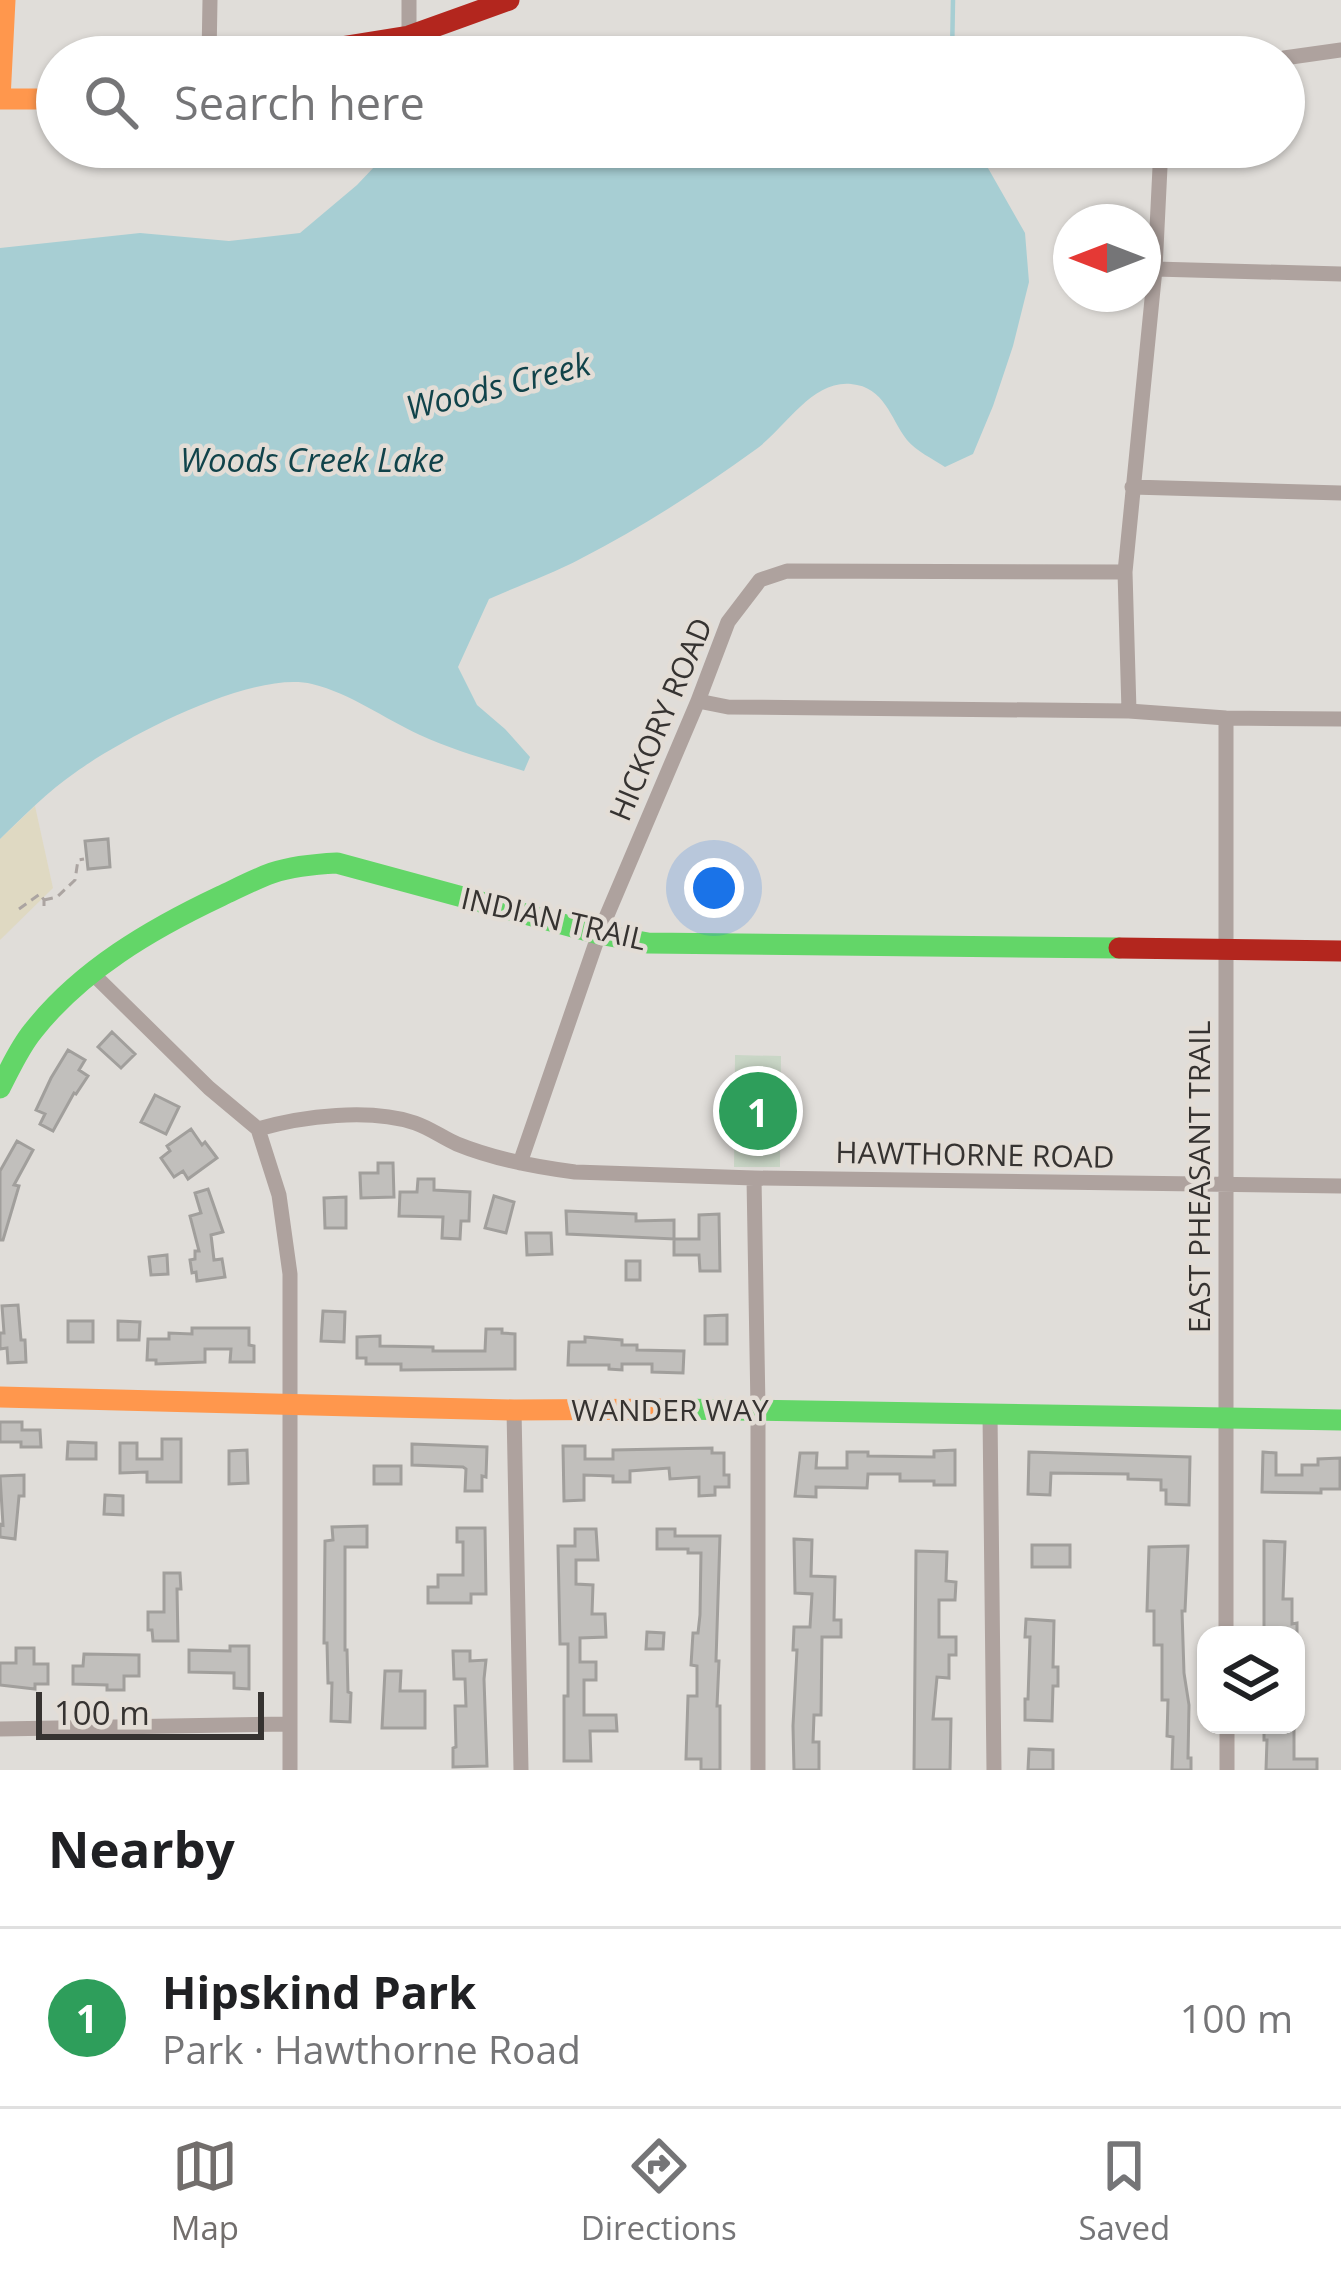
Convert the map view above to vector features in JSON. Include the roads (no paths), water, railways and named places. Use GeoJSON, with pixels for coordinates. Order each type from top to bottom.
{"type":"FeatureCollection","features":[{"type":"Feature","properties":{"kind":"street"},"geometry":{"type":"LineString","coordinates":[[5,0],[0,99],[36,98]]}},
{"type":"Feature","properties":{"kind":"street"},"geometry":{"type":"LineString","coordinates":[[210,36],[211,0]]}},
{"type":"Feature","properties":{"kind":"street"},"geometry":{"type":"LineString","coordinates":[[409,0],[409,36],[509,0]]}},
{"type":"Feature","properties":{"kind":"street"},"geometry":{"type":"LineString","coordinates":[[1305,55],[1341,50]]}},
{"type":"Feature","properties":{"kind":"street"},"geometry":{"type":"LineString","coordinates":[[1158,204],[1160,168]]}},
{"type":"Feature","properties":{"kind":"street"},"geometry":{"type":"LineString","coordinates":[[1161,269],[1341,274]]}},
{"type":"Feature","properties":{"kind":"street"},"geometry":{"type":"LineString","coordinates":[[1129,711],[1125,572],[1150,312]]}},
{"type":"Feature","properties":{"kind":"street"},"geometry":{"type":"LineString","coordinates":[[1132,487],[1341,493]]}},
{"type":"Feature","properties":{"kind":"street","name":"HICKORY ROAD"},"geometry":{"type":"LineString","coordinates":[[520,1162],[599,934],[728,622],[760,580],[787,571],[1125,572]]}},
{"type":"Feature","properties":{"kind":"street"},"geometry":{"type":"LineString","coordinates":[[698,700],[728,707],[1129,711],[1341,719]]}},
{"type":"Feature","properties":{"kind":"street","name":"EAST PHEASANT TRAIL"},"geometry":{"type":"LineString","coordinates":[[1226,718],[1226,1626]]}},
{"type":"Feature","properties":{"kind":"street","name":"INDIAN TRAIL"},"geometry":{"type":"LineString","coordinates":[[0,1088],[29,1035],[92,972],[194,908],[280,870],[310,865],[337,863],[648,943],[1341,952]]}},
{"type":"Feature","properties":{"kind":"street"},"geometry":{"type":"LineString","coordinates":[[92,972],[209,1088],[258,1129],[279,1195],[290,1274],[290,1770]]}},
{"type":"Feature","properties":{"kind":"street","name":"HAWTHORNE ROAD"},"geometry":{"type":"LineString","coordinates":[[258,1129],[334,1116],[383,1117],[416,1124],[456,1143],[520,1162],[575,1172],[1341,1186]]}},
{"type":"Feature","properties":{"kind":"street"},"geometry":{"type":"LineString","coordinates":[[754,1178],[758,1770]]}},
{"type":"Feature","properties":{"kind":"street","name":"WANDER WAY"},"geometry":{"type":"LineString","coordinates":[[0,1397],[514,1410],[758,1408],[1341,1420]]}},
{"type":"Feature","properties":{"kind":"street"},"geometry":{"type":"LineString","coordinates":[[514,1410],[521,1770]]}},
{"type":"Feature","properties":{"kind":"street"},"geometry":{"type":"LineString","coordinates":[[991,1414],[994,1770]]}},
{"type":"Feature","properties":{"kind":"street"},"geometry":{"type":"LineString","coordinates":[[0,1729],[290,1724]]}},
{"type":"Feature","properties":{"kind":"street"},"geometry":{"type":"LineString","coordinates":[[1227,1734],[1227,1770]]}},
{"type":"Feature","properties":{"kind":"water","name":"Woods Creek Lake"},"geometry":{"type":"Polygon","coordinates":[[[373,168],[988,168],[1025,233],[1029,282],[1013,346],[973,454],[945,467],[911,444],[872,391],[837,385],[811,398],[755,450],[627,534],[489,599],[458,667],[477,705],[530,757],[524,771],[432,740],[327,688],[287,682],[224,696],[156,725],[66,779],[0,839],[0,248],[140,233],[229,241],[300,233],[373,168]]]}},
{"type":"Feature","properties":{"kind":"waterway","name":"Woods Creek"},"geometry":{"type":"LineString","coordinates":[[952,36],[953,0]]}},
{"type":"Feature","properties":{"kind":"place","name":"Hipskind Park"},"geometry":{"type":"Point","coordinates":[758,1111]}}]}
